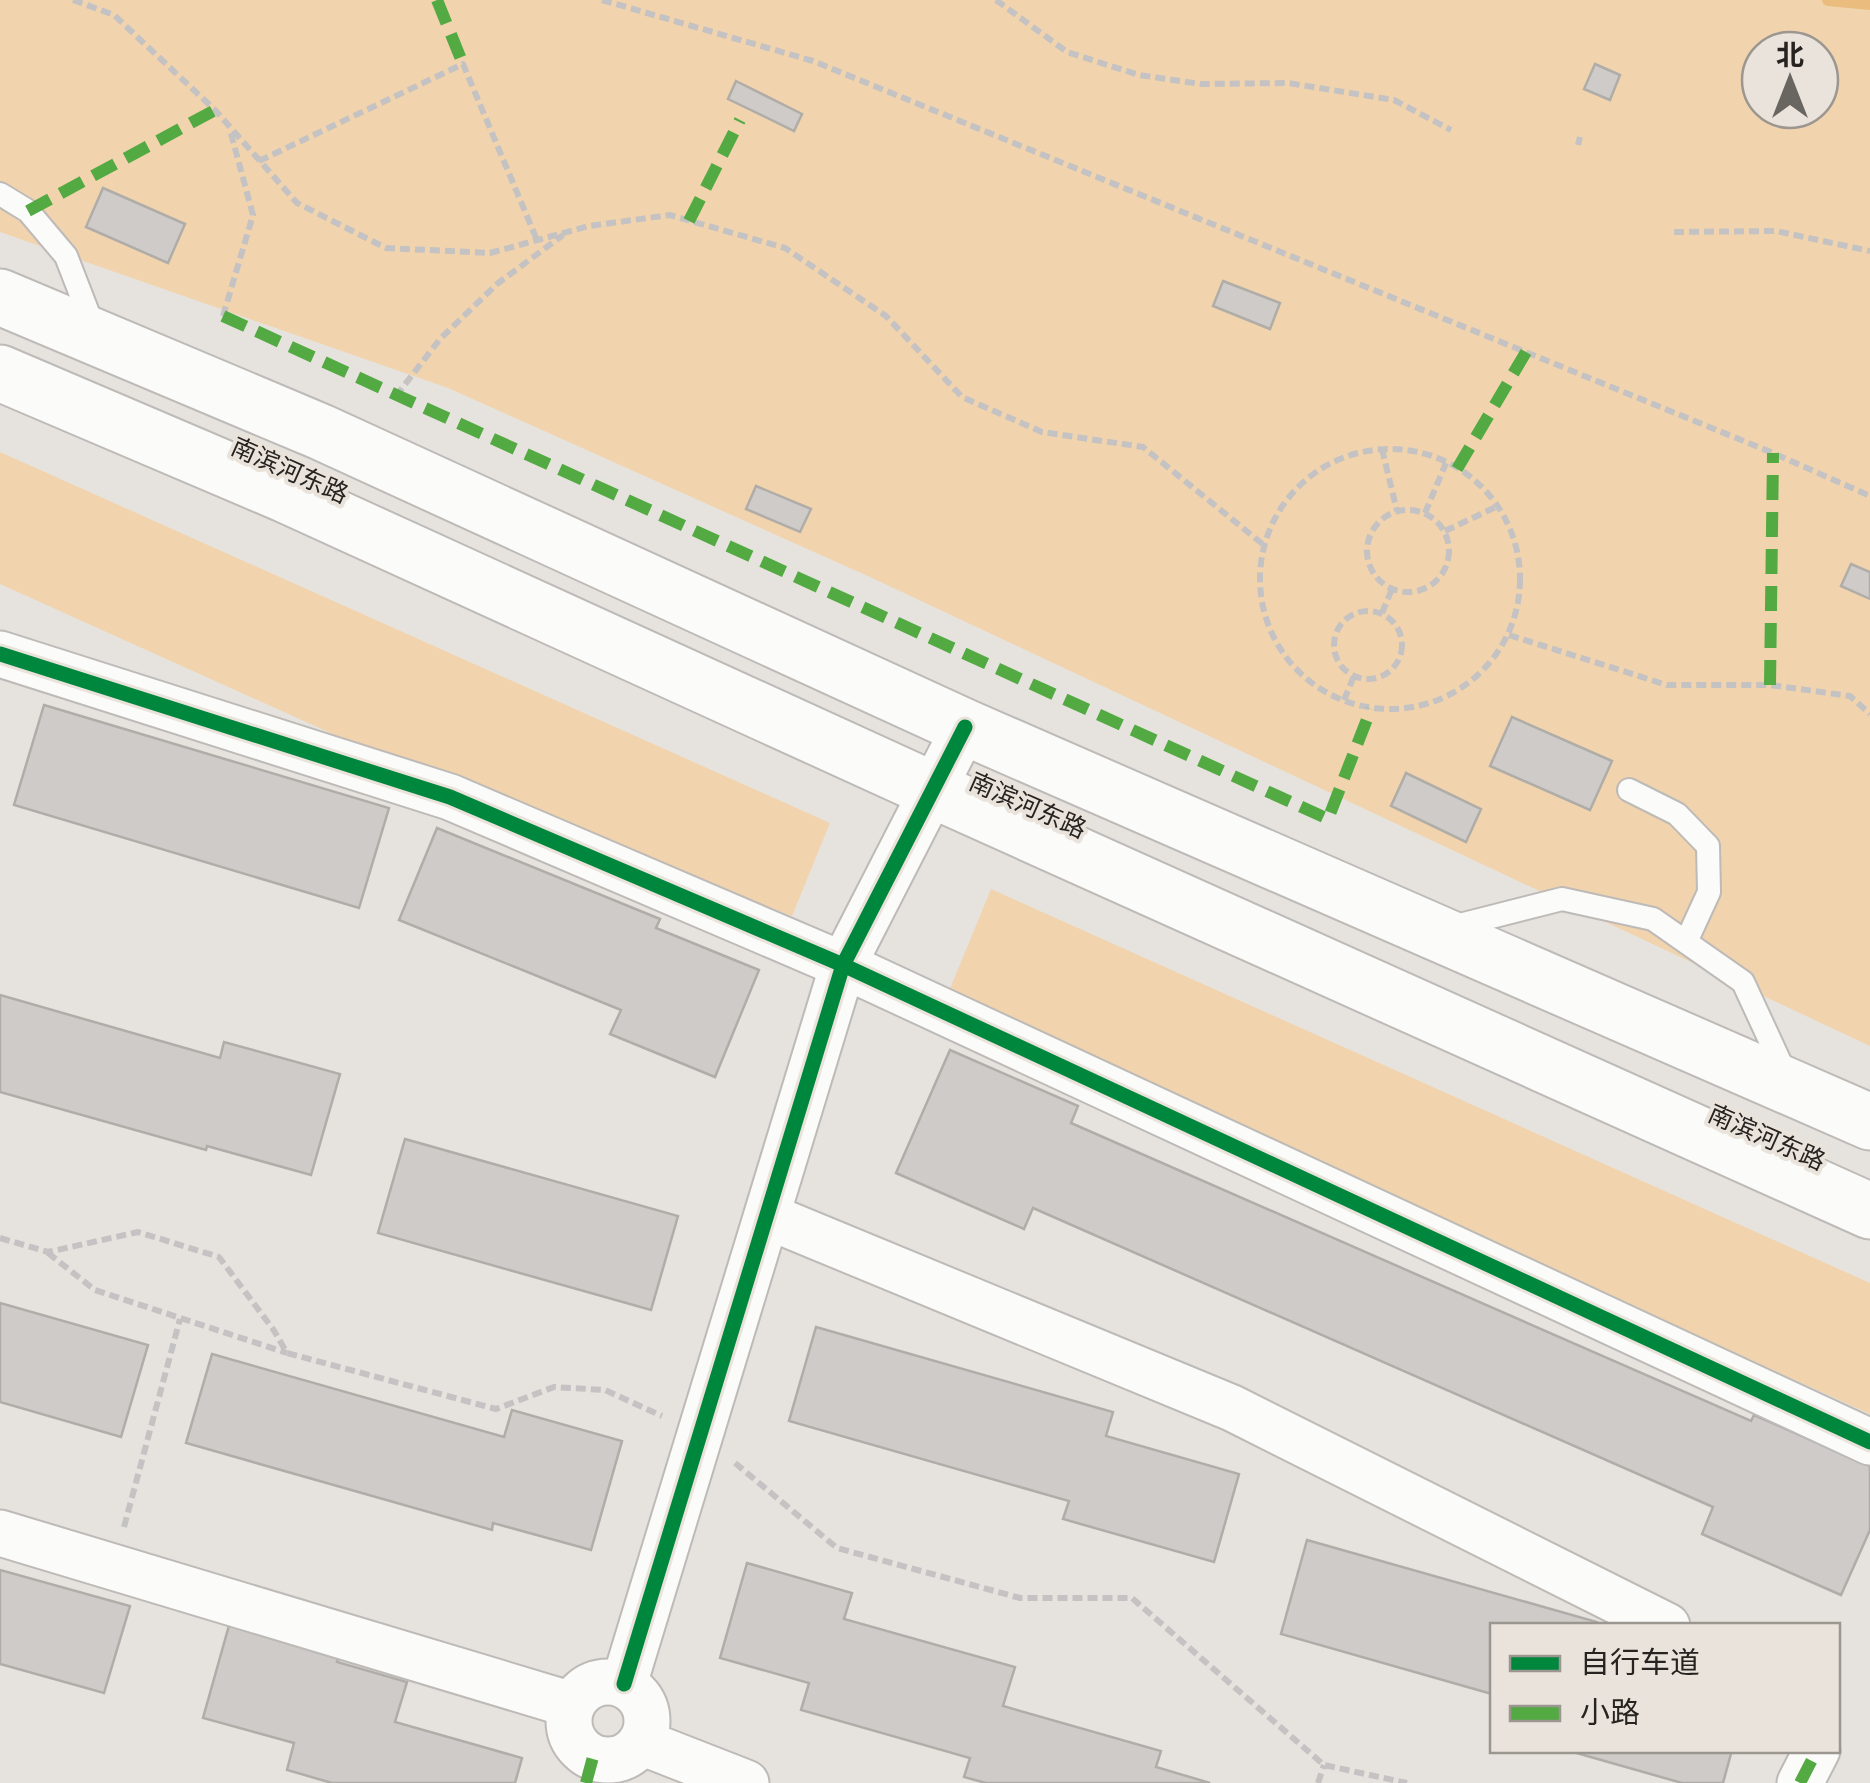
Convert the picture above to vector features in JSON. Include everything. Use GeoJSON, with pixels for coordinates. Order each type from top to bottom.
{"type":"FeatureCollection","features":[{"type":"Feature","properties":{"kind":"main road","name":"南滨河东路"},"geometry":{"type":"LineString","coordinates":[[0,298],[320,432],[966,727],[1870,1122]]}},
{"type":"Feature","properties":{"kind":"main road","name":"南滨河东路"},"geometry":{"type":"LineString","coordinates":[[0,374],[284,494],[1870,1211]]}},
{"type":"Feature","properties":{"kind":"street"},"geometry":{"type":"LineString","coordinates":[[0,654],[450,797],[844,966],[1870,1442]]}},
{"type":"Feature","properties":{"kind":"street"},"geometry":{"type":"LineString","coordinates":[[624,1684],[844,966],[966,727]]}},
{"type":"Feature","properties":{"kind":"street"},"geometry":{"type":"LineString","coordinates":[[767,1216],[1232,1408],[1662,1623]]}},
{"type":"Feature","properties":{"kind":"street"},"geometry":{"type":"LineString","coordinates":[[0,1534],[572,1706]]}},
{"type":"Feature","properties":{"kind":"street"},"geometry":{"type":"LineString","coordinates":[[608,1680],[624,1684],[645,1706],[645,1736],[623,1757],[589,1770],[571,1736],[568,1720],[572,1706],[580,1693],[593,1684],[608,1680]]}},
{"type":"Feature","properties":{"kind":"street"},"geometry":{"type":"LineString","coordinates":[[640,1742],[746,1783]]}},
{"type":"Feature","properties":{"kind":"street"},"geometry":{"type":"LineString","coordinates":[[1800,1783],[1815,1753]]}},
{"type":"Feature","properties":{"kind":"lane"},"geometry":{"type":"LineString","coordinates":[[0,194],[28,212],[66,256],[98,339]]}},
{"type":"Feature","properties":{"kind":"lane"},"geometry":{"type":"LineString","coordinates":[[1628,790],[1677,814],[1708,846],[1709,892],[1686,942]]}},
{"type":"Feature","properties":{"kind":"lane"},"geometry":{"type":"LineString","coordinates":[[1434,932],[1562,900],[1653,919],[1743,982],[1792,1088]]}},
{"type":"Feature","properties":{"kind":"path"},"geometry":{"type":"LineString","coordinates":[[74,0],[114,15],[228,124],[297,203],[386,248],[490,253],[588,226],[670,215],[785,248],[886,316],[962,397],[1042,432],[1143,446],[1265,546]]}},
{"type":"Feature","properties":{"kind":"path"},"geometry":{"type":"LineString","coordinates":[[602,0],[814,61],[1774,453],[1870,496]]}},
{"type":"Feature","properties":{"kind":"path"},"geometry":{"type":"LineString","coordinates":[[996,0],[1067,52],[1139,75],[1201,84],[1288,83],[1394,100],[1451,130]]}},
{"type":"Feature","properties":{"kind":"path"},"geometry":{"type":"LineString","coordinates":[[259,161],[463,64],[537,240]]}},
{"type":"Feature","properties":{"kind":"path"},"geometry":{"type":"LineString","coordinates":[[222,316],[253,215],[228,124]]}},
{"type":"Feature","properties":{"kind":"path"},"geometry":{"type":"LineString","coordinates":[[1674,232],[1776,231],[1870,251]]}},
{"type":"Feature","properties":{"kind":"path"},"geometry":{"type":"LineString","coordinates":[[396,396],[440,339],[497,284],[568,232]]}},
{"type":"Feature","properties":{"kind":"path"},"geometry":{"type":"LineString","coordinates":[[1382,448],[1397,510]]}},
{"type":"Feature","properties":{"kind":"path"},"geometry":{"type":"LineString","coordinates":[[1382,448],[1427,454],[1468,474],[1499,506],[1518,547],[1521,592],[1509,635],[1485,669],[1452,694],[1413,708],[1372,709],[1332,696],[1298,672],[1274,639],[1260,600],[1260,558],[1265,546],[1274,519],[1301,484],[1338,459],[1382,448]]}},
{"type":"Feature","properties":{"kind":"path"},"geometry":{"type":"LineString","coordinates":[[1425,513],[1446,464]]}},
{"type":"Feature","properties":{"kind":"path"},"geometry":{"type":"LineString","coordinates":[[1445,532],[1499,506]]}},
{"type":"Feature","properties":{"kind":"path"},"geometry":{"type":"LineString","coordinates":[[1397,510],[1425,513],[1445,532],[1450,545],[1444,572],[1424,590],[1411,593],[1385,586],[1369,565],[1366,552],[1374,527],[1397,510]]}},
{"type":"Feature","properties":{"kind":"path"},"geometry":{"type":"LineString","coordinates":[[1382,613],[1392,589]]}},
{"type":"Feature","properties":{"kind":"path"},"geometry":{"type":"LineString","coordinates":[[1363,610],[1382,613],[1399,630],[1402,652],[1398,663],[1380,677],[1354,676],[1338,662],[1334,651],[1338,629],[1363,610]]}},
{"type":"Feature","properties":{"kind":"path"},"geometry":{"type":"LineString","coordinates":[[1509,635],[1667,685],[1770,685],[1850,696],[1870,714]]}},
{"type":"Feature","properties":{"kind":"path"},"geometry":{"type":"LineString","coordinates":[[1344,700],[1354,676]]}},
{"type":"Feature","properties":{"kind":"path"},"geometry":{"type":"LineString","coordinates":[[48,1252],[138,1232],[219,1257],[287,1353]]}},
{"type":"Feature","properties":{"kind":"path"},"geometry":{"type":"LineString","coordinates":[[0,1238],[48,1252],[95,1290],[287,1353],[496,1409],[554,1387],[605,1390],[700,1433],[837,1548],[1020,1598],[1132,1598],[1324,1766],[1406,1783]]}},
{"type":"Feature","properties":{"kind":"path"},"geometry":{"type":"LineString","coordinates":[[113,1567],[180,1319]]}},
{"type":"Feature","properties":{"kind":"path"},"geometry":{"type":"LineString","coordinates":[[1318,1783],[1324,1766]]}},
{"type":"Feature","properties":{"kind":"shaded area"},"geometry":{"type":"Polygon","coordinates":[[[0,0],[1870,0],[1870,1046],[870,577],[448,388],[0,232],[0,0]]]}},
{"type":"Feature","properties":{"kind":"shaded area"},"geometry":{"type":"Polygon","coordinates":[[[0,452],[830,823],[792,916],[406,767],[0,584],[0,452]]]}},
{"type":"Feature","properties":{"kind":"shaded area"},"geometry":{"type":"Polygon","coordinates":[[[991,889],[1870,1283],[1870,1414],[947,996],[991,889]]]}},
{"type":"Feature","properties":{"kind":"building"},"geometry":{"type":"Polygon","coordinates":[[[1595,64],[1620,75],[1610,100],[1584,89],[1595,64]]]}},
{"type":"Feature","properties":{"kind":"building"},"geometry":{"type":"Polygon","coordinates":[[[736,81],[802,114],[794,131],[728,99],[736,81]]]}},
{"type":"Feature","properties":{"kind":"building"},"geometry":{"type":"Polygon","coordinates":[[[103,188],[185,224],[168,263],[86,227],[103,188]]]}},
{"type":"Feature","properties":{"kind":"building"},"geometry":{"type":"Polygon","coordinates":[[[1223,281],[1280,303],[1270,329],[1213,306],[1223,281]]]}},
{"type":"Feature","properties":{"kind":"building"},"geometry":{"type":"Polygon","coordinates":[[[756,486],[811,509],[800,532],[746,509],[756,486]]]}},
{"type":"Feature","properties":{"kind":"building"},"geometry":{"type":"Polygon","coordinates":[[[1851,564],[1870,572],[1870,599],[1841,586],[1851,564]]]}},
{"type":"Feature","properties":{"kind":"building"},"geometry":{"type":"Polygon","coordinates":[[[44,705],[389,808],[359,908],[14,805],[44,705]]]}},
{"type":"Feature","properties":{"kind":"building"},"geometry":{"type":"Polygon","coordinates":[[[1512,717],[1612,761],[1590,810],[1490,766],[1512,717]]]}},
{"type":"Feature","properties":{"kind":"building"},"geometry":{"type":"Polygon","coordinates":[[[1406,773],[1481,809],[1466,842],[1391,806],[1406,773]]]}},
{"type":"Feature","properties":{"kind":"building"},"geometry":{"type":"Polygon","coordinates":[[[437,828],[660,919],[656,928],[759,970],[715,1077],[610,1034],[621,1010],[399,920],[437,828]]]}},
{"type":"Feature","properties":{"kind":"building"},"geometry":{"type":"Polygon","coordinates":[[[0,995],[220,1058],[224,1042],[340,1074],[311,1175],[0,1092],[0,995]]]}},
{"type":"Feature","properties":{"kind":"building"},"geometry":{"type":"Polygon","coordinates":[[[950,1050],[1078,1106],[1071,1123],[1751,1421],[1754,1415],[1870,1466],[1870,1530],[1841,1595],[1702,1534],[1713,1507],[1033,1208],[1024,1229],[896,1173],[950,1050]]]}},
{"type":"Feature","properties":{"kind":"building"},"geometry":{"type":"Polygon","coordinates":[[[405,1139],[678,1216],[651,1310],[378,1233],[405,1139]]]}},
{"type":"Feature","properties":{"kind":"building"},"geometry":{"type":"Polygon","coordinates":[[[0,1303],[148,1345],[121,1437],[0,1402],[0,1303]]]}},
{"type":"Feature","properties":{"kind":"building"},"geometry":{"type":"Polygon","coordinates":[[[816,1327],[1113,1412],[1106,1436],[1239,1474],[1214,1562],[1063,1519],[1069,1501],[789,1421],[816,1327]]]}},
{"type":"Feature","properties":{"kind":"building"},"geometry":{"type":"Polygon","coordinates":[[[212,1354],[504,1437],[512,1410],[622,1441],[591,1550],[493,1523],[492,1530],[186,1443],[212,1354]]]}},
{"type":"Feature","properties":{"kind":"building"},"geometry":{"type":"Polygon","coordinates":[[[1307,1540],[1597,1622],[1490,1623],[1490,1693],[1281,1634],[1307,1540]]]}},
{"type":"Feature","properties":{"kind":"building"},"geometry":{"type":"Polygon","coordinates":[[[747,1563],[852,1593],[844,1619],[1015,1667],[1003,1706],[1161,1751],[1156,1767],[1210,1783],[986,1783],[964,1777],[970,1758],[801,1710],[809,1683],[720,1658],[747,1563]]]}},
{"type":"Feature","properties":{"kind":"building"},"geometry":{"type":"Polygon","coordinates":[[[0,1570],[130,1606],[104,1693],[0,1664],[0,1570]]]}},
{"type":"Feature","properties":{"kind":"building"},"geometry":{"type":"Polygon","coordinates":[[[230,1622],[340,1653],[337,1662],[407,1682],[395,1722],[522,1758],[515,1783],[332,1783],[287,1770],[294,1743],[203,1718],[230,1622]]]}},
{"type":"Feature","properties":{"kind":"building"},"geometry":{"type":"Polygon","coordinates":[[[1577,1753],[1731,1753],[1723,1783],[1682,1783],[1577,1753]]]}},
{"type":"Feature","properties":{"kind":"waterway"},"geometry":{"type":"LineString","coordinates":[[1828,0],[1870,4]]}},
{"type":"Feature","properties":{"kind":"marked path"},"geometry":{"type":"LineString","coordinates":[[437,0],[463,64]]}},
{"type":"Feature","properties":{"kind":"marked path"},"geometry":{"type":"LineString","coordinates":[[28,211],[215,110]]}},
{"type":"Feature","properties":{"kind":"marked path"},"geometry":{"type":"LineString","coordinates":[[689,221],[740,120]]}},
{"type":"Feature","properties":{"kind":"marked path"},"geometry":{"type":"LineString","coordinates":[[223,316],[1328,819],[1371,709]]}},
{"type":"Feature","properties":{"kind":"marked path"},"geometry":{"type":"LineString","coordinates":[[1457,469],[1526,352]]}},
{"type":"Feature","properties":{"kind":"marked path"},"geometry":{"type":"LineString","coordinates":[[1770,685],[1773,453]]}},
{"type":"Feature","properties":{"kind":"marked path"},"geometry":{"type":"LineString","coordinates":[[1800,1783],[1815,1753]]}},
{"type":"Feature","properties":{"kind":"marked path"},"geometry":{"type":"LineString","coordinates":[[586,1783],[593,1757]]}},
{"type":"Feature","properties":{"kind":"cycle path"},"geometry":{"type":"LineString","coordinates":[[0,654],[450,797],[843,965],[1870,1442]]}},
{"type":"Feature","properties":{"kind":"cycle path"},"geometry":{"type":"LineString","coordinates":[[624,1684],[843,965],[965,727]]}}]}
